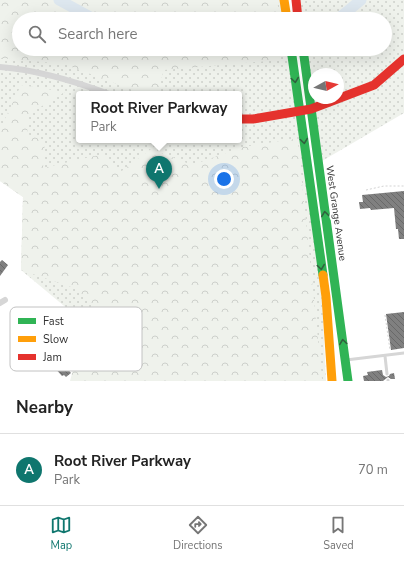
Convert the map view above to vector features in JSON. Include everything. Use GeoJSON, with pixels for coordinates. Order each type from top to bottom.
{"type":"FeatureCollection","features":[{"type":"Feature","properties":{"kind":"street"},"geometry":{"type":"LineString","coordinates":[[284,0],[286,12]]}},
{"type":"Feature","properties":{"kind":"street"},"geometry":{"type":"LineString","coordinates":[[296,0],[297,12]]}},
{"type":"Feature","properties":{"kind":"street"},"geometry":{"type":"LineString","coordinates":[[292,56],[326,297],[329,363],[332,381]]}},
{"type":"Feature","properties":{"kind":"street","name":"West Grange Avenue"},"geometry":{"type":"LineString","coordinates":[[304,56],[348,381]]}},
{"type":"Feature","properties":{"kind":"street"},"geometry":{"type":"LineString","coordinates":[[242,119],[253,119],[311,109],[374,85],[404,59]]}},
{"type":"Feature","properties":{"kind":"street"},"geometry":{"type":"LineString","coordinates":[[0,67],[49,74],[101,91]]}},
{"type":"Feature","properties":{"kind":"street"},"geometry":{"type":"LineString","coordinates":[[329,363],[346,360]]}},
{"type":"Feature","properties":{"kind":"lane"},"geometry":{"type":"LineString","coordinates":[[346,360],[404,353]]}},
{"type":"Feature","properties":{"kind":"lane"},"geometry":{"type":"LineString","coordinates":[[385,356],[387,374]]}},
{"type":"Feature","properties":{"kind":"path"},"geometry":{"type":"LineString","coordinates":[[366,190],[384,186],[404,186]]}},
{"type":"Feature","properties":{"kind":"path"},"geometry":{"type":"LineString","coordinates":[[385,315],[390,351]]}},
{"type":"Feature","properties":{"kind":"green space"},"geometry":{"type":"Polygon","coordinates":[[[0,0],[280,0],[282,12],[12,12],[12,56],[288,56],[322,295],[326,381],[154,381],[142,371],[142,307],[65,307],[21,270],[23,197],[0,181],[0,0]]]}},
{"type":"Feature","properties":{"kind":"green space"},"geometry":{"type":"Polygon","coordinates":[[[0,0],[277,0],[279,12],[12,12],[12,56],[281,56],[280,60],[164,70],[157,91],[135,91],[64,64],[0,58],[0,0]]]}},
{"type":"Feature","properties":{"kind":"green space"},"geometry":{"type":"Polygon","coordinates":[[[299,0],[404,0],[404,113],[322,161],[314,104],[344,104],[344,68],[309,68],[307,56],[392,56],[392,12],[301,12],[299,0]]]}},
{"type":"Feature","properties":{"kind":"green space"},"geometry":{"type":"Polygon","coordinates":[[[21,85],[65,92],[29,114],[27,134],[45,141],[43,168],[103,154],[119,173],[151,149],[192,165],[243,147],[292,139],[298,143],[322,379],[317,381],[70,381],[73,371],[142,371],[142,307],[96,307],[74,288],[21,270],[23,197],[0,181],[0,123],[3,123],[21,85]]]}},
{"type":"Feature","properties":{"kind":"building"},"geometry":{"type":"Polygon","coordinates":[[[404,191],[404,239],[399,239],[398,229],[396,229],[394,208],[371,210],[370,208],[360,209],[359,202],[363,202],[362,195],[404,191]]]}},
{"type":"Feature","properties":{"kind":"building"},"geometry":{"type":"Polygon","coordinates":[[[2,260],[8,265],[0,276],[0,262],[2,260]]]}},
{"type":"Feature","properties":{"kind":"building"},"geometry":{"type":"Polygon","coordinates":[[[404,312],[404,348],[391,350],[386,314],[404,312]]]}},
{"type":"Feature","properties":{"kind":"building"},"geometry":{"type":"Polygon","coordinates":[[[382,370],[383,375],[386,377],[394,373],[395,379],[388,377],[383,381],[364,381],[363,376],[368,375],[367,372],[382,370]]]}},
{"type":"Feature","properties":{"kind":"building"},"geometry":{"type":"Polygon","coordinates":[[[58,371],[69,371],[71,373],[66,377],[64,375],[62,376],[58,371]]]}},
{"type":"Feature","properties":{"kind":"waterway"},"geometry":{"type":"LineString","coordinates":[[59,0],[81,12]]}},
{"type":"Feature","properties":{"kind":"waterway"},"geometry":{"type":"LineString","coordinates":[[346,12],[361,0]]}},
{"type":"Feature","properties":{"kind":"traffic: fast"},"geometry":{"type":"LineString","coordinates":[[292,56],[323,275]]}},
{"type":"Feature","properties":{"kind":"traffic: fast"},"geometry":{"type":"LineString","coordinates":[[304,56],[348,381]]}},
{"type":"Feature","properties":{"kind":"traffic: slow"},"geometry":{"type":"LineString","coordinates":[[284,0],[286,12]]}},
{"type":"Feature","properties":{"kind":"traffic: slow"},"geometry":{"type":"LineString","coordinates":[[323,275],[332,381]]}},
{"type":"Feature","properties":{"kind":"traffic: jam"},"geometry":{"type":"LineString","coordinates":[[296,0],[297,12]]}},
{"type":"Feature","properties":{"kind":"traffic: jam"},"geometry":{"type":"LineString","coordinates":[[242,119],[253,119],[311,109],[374,85],[404,59]]}},
{"type":"Feature","properties":{"kind":"place","name":"Root River Parkway"},"geometry":{"type":"Point","coordinates":[159,189]}}]}
